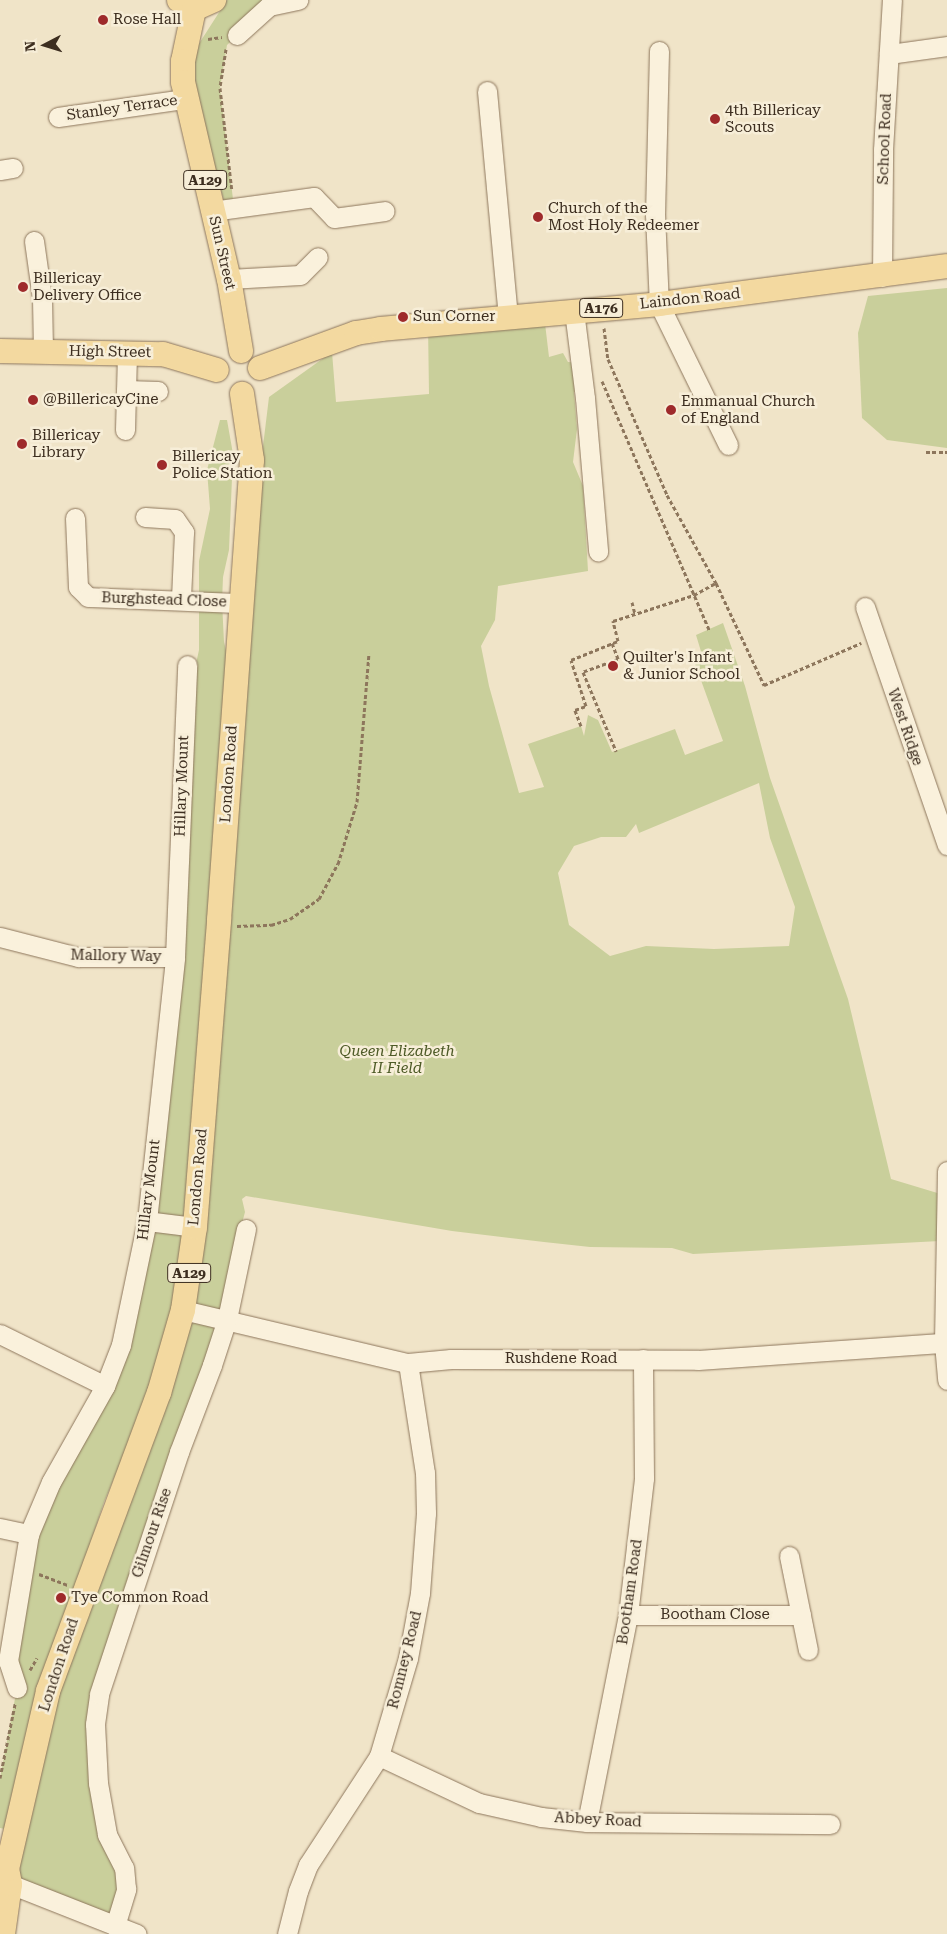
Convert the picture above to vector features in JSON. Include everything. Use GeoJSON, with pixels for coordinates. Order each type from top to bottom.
{"type":"FeatureCollection","features":[{"type":"Feature","properties":{"kind":"main road","name":"Sun Street"},"geometry":{"type":"LineString","coordinates":[[196,3],[183,61],[185,99],[223,210],[229,279],[241,351]]}},
{"type":"Feature","properties":{"kind":"main road","name":"Laindon Road"},"geometry":{"type":"LineString","coordinates":[[260,368],[356,333],[508,319],[601,308],[659,304],[882,277],[947,266]]}},
{"type":"Feature","properties":{"kind":"main road","name":"High Street"},"geometry":{"type":"LineString","coordinates":[[0,351],[163,354],[217,370]]}},
{"type":"Feature","properties":{"kind":"main road"},"geometry":{"type":"LineString","coordinates":[[241,351],[254,357],[260,368],[258,382],[242,394],[225,388],[217,370],[224,357],[241,351]]}},
{"type":"Feature","properties":{"kind":"main road","name":"London Road"},"geometry":{"type":"LineString","coordinates":[[3,1934],[6,1872],[48,1691],[84,1590],[159,1393],[183,1310],[194,1227],[219,920],[240,603],[252,460],[242,394]]}},
{"type":"Feature","properties":{"kind":"street"},"geometry":{"type":"LineString","coordinates":[[238,35],[269,6],[298,0]]}},
{"type":"Feature","properties":{"kind":"street","name":"School Road"},"geometry":{"type":"LineString","coordinates":[[882,277],[892,0]]}},
{"type":"Feature","properties":{"kind":"street"},"geometry":{"type":"LineString","coordinates":[[889,54],[947,46]]}},
{"type":"Feature","properties":{"kind":"street"},"geometry":{"type":"LineString","coordinates":[[659,51],[656,214],[659,304],[728,445]]}},
{"type":"Feature","properties":{"kind":"street"},"geometry":{"type":"LineString","coordinates":[[487,91],[508,319]]}},
{"type":"Feature","properties":{"kind":"street","name":"Stanley Terrace"},"geometry":{"type":"LineString","coordinates":[[58,117],[185,99]]}},
{"type":"Feature","properties":{"kind":"street"},"geometry":{"type":"LineString","coordinates":[[223,210],[314,197],[334,218],[385,211]]}},
{"type":"Feature","properties":{"kind":"street"},"geometry":{"type":"LineString","coordinates":[[34,241],[42,298],[44,351]]}},
{"type":"Feature","properties":{"kind":"street"},"geometry":{"type":"LineString","coordinates":[[229,279],[304,274],[318,257]]}},
{"type":"Feature","properties":{"kind":"street"},"geometry":{"type":"LineString","coordinates":[[574,311],[585,398],[598,551]]}},
{"type":"Feature","properties":{"kind":"street"},"geometry":{"type":"LineString","coordinates":[[125,430],[127,352]]}},
{"type":"Feature","properties":{"kind":"street"},"geometry":{"type":"LineString","coordinates":[[126,390],[158,391]]}},
{"type":"Feature","properties":{"kind":"street"},"geometry":{"type":"LineString","coordinates":[[145,517],[175,519],[184,532],[181,598]]}},
{"type":"Feature","properties":{"kind":"street","name":"Burghstead Close"},"geometry":{"type":"LineString","coordinates":[[75,518],[78,587],[88,597],[181,598],[240,603]]}},
{"type":"Feature","properties":{"kind":"street","name":"West Ridge"},"geometry":{"type":"LineString","coordinates":[[865,607],[947,845]]}},
{"type":"Feature","properties":{"kind":"street","name":"Hillary Mount"},"geometry":{"type":"LineString","coordinates":[[17,1688],[8,1662],[28,1534],[51,1482],[105,1386],[121,1345],[147,1221],[175,957],[187,665]]}},
{"type":"Feature","properties":{"kind":"street","name":"Mallory Way"},"geometry":{"type":"LineString","coordinates":[[0,937],[78,957],[175,957]]}},
{"type":"Feature","properties":{"kind":"street"},"geometry":{"type":"LineString","coordinates":[[947,1171],[944,1344],[947,1380]]}},
{"type":"Feature","properties":{"kind":"street"},"geometry":{"type":"LineString","coordinates":[[147,1221],[194,1227]]}},
{"type":"Feature","properties":{"kind":"street","name":"Gilmour Rise"},"geometry":{"type":"LineString","coordinates":[[115,1926],[126,1889],[124,1868],[107,1834],[98,1782],[95,1724],[99,1694],[124,1612],[226,1319],[246,1229]]}},
{"type":"Feature","properties":{"kind":"street","name":"Rushdene Road"},"geometry":{"type":"LineString","coordinates":[[183,1310],[408,1363],[451,1359],[698,1360],[944,1344]]}},
{"type":"Feature","properties":{"kind":"street"},"geometry":{"type":"LineString","coordinates":[[0,1334],[105,1386]]}},
{"type":"Feature","properties":{"kind":"street","name":"Bootham Road"},"geometry":{"type":"LineString","coordinates":[[587,1822],[628,1616],[644,1478],[643,1359]]}},
{"type":"Feature","properties":{"kind":"street","name":"Romney Road"},"geometry":{"type":"LineString","coordinates":[[288,1934],[298,1891],[308,1865],[379,1756],[408,1658],[424,1552],[425,1473],[408,1363]]}},
{"type":"Feature","properties":{"kind":"street"},"geometry":{"type":"LineString","coordinates":[[0,1528],[28,1534]]}},
{"type":"Feature","properties":{"kind":"street"},"geometry":{"type":"LineString","coordinates":[[789,1556],[808,1650]]}},
{"type":"Feature","properties":{"kind":"street","name":"Bootham Close"},"geometry":{"type":"LineString","coordinates":[[628,1616],[801,1615]]}},
{"type":"Feature","properties":{"kind":"street","name":"Abbey Road"},"geometry":{"type":"LineString","coordinates":[[379,1756],[479,1803],[540,1817],[587,1822],[830,1824]]}},
{"type":"Feature","properties":{"kind":"street"},"geometry":{"type":"LineString","coordinates":[[6,1872],[115,1926],[136,1934]]}},
{"type":"Feature","properties":{"kind":"path"},"geometry":{"type":"LineString","coordinates":[[188,41],[238,35]]}},
{"type":"Feature","properties":{"kind":"path"},"geometry":{"type":"LineString","coordinates":[[223,210],[220,88],[227,45],[238,35]]}},
{"type":"Feature","properties":{"kind":"path"},"geometry":{"type":"LineString","coordinates":[[601,308],[608,359],[667,495],[716,583],[764,685],[875,637]]}},
{"type":"Feature","properties":{"kind":"path"},"geometry":{"type":"LineString","coordinates":[[600,376],[709,630]]}},
{"type":"Feature","properties":{"kind":"path"},"geometry":{"type":"LineString","coordinates":[[926,452],[947,452]]}},
{"type":"Feature","properties":{"kind":"path"},"geometry":{"type":"LineString","coordinates":[[581,726],[575,710],[586,706],[572,660],[618,640],[613,621],[694,595],[716,583]]}},
{"type":"Feature","properties":{"kind":"path"},"geometry":{"type":"LineString","coordinates":[[632,602],[635,614]]}},
{"type":"Feature","properties":{"kind":"path"},"geometry":{"type":"LineString","coordinates":[[612,643],[618,659],[583,672],[616,751]]}},
{"type":"Feature","properties":{"kind":"path"},"geometry":{"type":"LineString","coordinates":[[219,920],[239,927],[271,924],[290,919],[319,899],[338,864],[358,802],[369,653]]}},
{"type":"Feature","properties":{"kind":"path"},"geometry":{"type":"LineString","coordinates":[[22,1567],[84,1590]]}},
{"type":"Feature","properties":{"kind":"path"},"geometry":{"type":"LineString","coordinates":[[0,1778],[17,1688],[39,1655]]}},
{"type":"Feature","properties":{"kind":"green space"},"geometry":{"type":"Polygon","coordinates":[[[227,0],[298,0],[269,6],[227,45],[220,88],[234,208],[226,209],[195,94],[193,53],[227,0]]]}},
{"type":"Feature","properties":{"kind":"green space"},"geometry":{"type":"Polygon","coordinates":[[[947,288],[947,448],[887,440],[862,418],[858,333],[868,296],[947,288]]]}},
{"type":"Feature","properties":{"kind":"green space","name":"Queen Elizabeth II Field"},"geometry":{"type":"Polygon","coordinates":[[[544,315],[549,357],[563,353],[568,362],[581,363],[584,387],[574,392],[577,429],[573,462],[583,486],[588,571],[498,586],[495,620],[481,646],[489,686],[519,793],[544,787],[528,744],[581,726],[584,736],[588,715],[598,720],[612,752],[675,729],[685,755],[723,741],[694,661],[703,658],[696,635],[723,623],[745,686],[770,778],[848,999],[891,1179],[944,1195],[940,1241],[693,1254],[672,1248],[590,1247],[452,1231],[246,1196],[242,1199],[245,1212],[237,1242],[241,1251],[124,1612],[95,1751],[124,1868],[115,1926],[10,1884],[22,1796],[183,1310],[200,1020],[185,1226],[176,1305],[138,1422],[104,1502],[40,1696],[5,1829],[0,1828],[0,1778],[17,1688],[8,1661],[22,1567],[105,1386],[147,1221],[190,691],[199,650],[199,561],[210,509],[207,470],[220,420],[227,420],[233,454],[229,550],[223,577],[222,602],[224,642],[234,684],[269,397],[332,352],[336,402],[429,394],[428,325],[544,315]],[[759,783],[639,833],[636,824],[626,837],[601,837],[574,846],[558,873],[569,925],[610,956],[646,946],[714,949],[789,946],[795,907],[770,838],[759,783]]]}},
{"type":"Feature","properties":{"kind":"place","name":"Rose Hall"},"geometry":{"type":"Point","coordinates":[103,20]}},
{"type":"Feature","properties":{"kind":"place","name":"4th Billericay Scouts"},"geometry":{"type":"Point","coordinates":[715,119]}},
{"type":"Feature","properties":{"kind":"place","name":"Church of the Most Holy Redeemer"},"geometry":{"type":"Point","coordinates":[538,217]}},
{"type":"Feature","properties":{"kind":"place","name":"Billericay Delivery Office"},"geometry":{"type":"Point","coordinates":[23,287]}},
{"type":"Feature","properties":{"kind":"place","name":"Sun Corner"},"geometry":{"type":"Point","coordinates":[403,317]}},
{"type":"Feature","properties":{"kind":"place","name":"@BillericayCine"},"geometry":{"type":"Point","coordinates":[33,400]}},
{"type":"Feature","properties":{"kind":"place","name":"Emmanual Church of England"},"geometry":{"type":"Point","coordinates":[671,410]}},
{"type":"Feature","properties":{"kind":"place","name":"Billericay Library"},"geometry":{"type":"Point","coordinates":[22,444]}},
{"type":"Feature","properties":{"kind":"place","name":"Billericay Police Station"},"geometry":{"type":"Point","coordinates":[162,465]}},
{"type":"Feature","properties":{"kind":"place","name":"Quilter's Infant & Junior School"},"geometry":{"type":"Point","coordinates":[613,666]}},
{"type":"Feature","properties":{"kind":"place","name":"Tye Common Road"},"geometry":{"type":"Point","coordinates":[61,1598]}}]}
